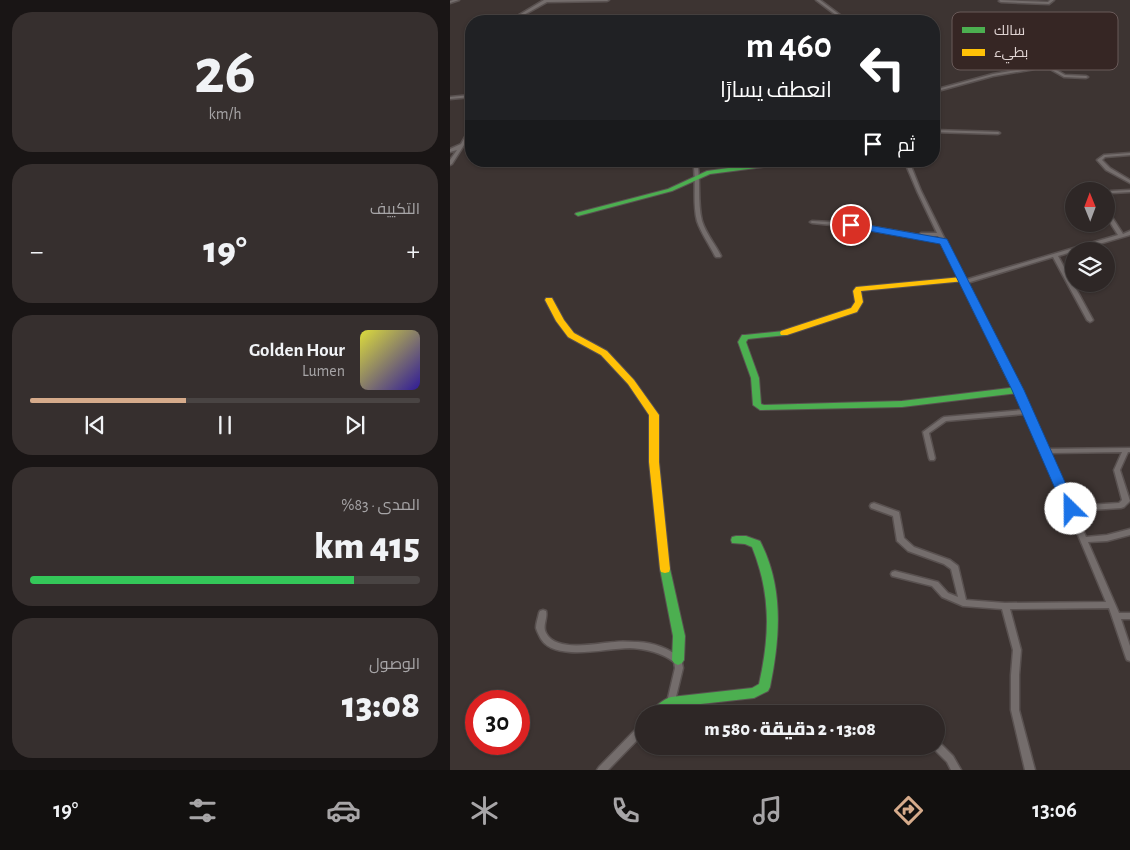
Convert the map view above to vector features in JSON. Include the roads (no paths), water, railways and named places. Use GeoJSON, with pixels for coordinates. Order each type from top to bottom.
{"type":"FeatureCollection","features":[{"type":"Feature","properties":{"kind":"street"},"geometry":{"type":"LineString","coordinates":[[450,2],[457,0]]}},
{"type":"Feature","properties":{"kind":"street"},"geometry":{"type":"LineString","coordinates":[[522,15],[547,1],[607,0]]}},
{"type":"Feature","properties":{"kind":"street"},"geometry":{"type":"LineString","coordinates":[[818,0],[838,15]]}},
{"type":"Feature","properties":{"kind":"street"},"geometry":{"type":"LineString","coordinates":[[1001,1],[1049,3],[1052,0]]}},
{"type":"Feature","properties":{"kind":"street"},"geometry":{"type":"LineString","coordinates":[[940,89],[993,75],[1023,70]]}},
{"type":"Feature","properties":{"kind":"street"},"geometry":{"type":"LineString","coordinates":[[1054,70],[1064,76],[1086,77]]}},
{"type":"Feature","properties":{"kind":"street"},"geometry":{"type":"LineString","coordinates":[[450,98],[465,97]]}},
{"type":"Feature","properties":{"kind":"street"},"geometry":{"type":"LineString","coordinates":[[940,131],[998,133]]}},
{"type":"Feature","properties":{"kind":"street"},"geometry":{"type":"LineString","coordinates":[[450,164],[465,140]]}},
{"type":"Feature","properties":{"kind":"street"},"geometry":{"type":"LineString","coordinates":[[450,151],[461,146]]}},
{"type":"Feature","properties":{"kind":"street"},"geometry":{"type":"LineString","coordinates":[[1130,154],[1104,156],[1099,160],[1108,169],[1130,182]]}},
{"type":"Feature","properties":{"kind":"street"},"geometry":{"type":"LineString","coordinates":[[697,167],[699,176],[698,216],[718,256]]}},
{"type":"Feature","properties":{"kind":"street"},"geometry":{"type":"LineString","coordinates":[[578,214],[670,190],[716,170],[742,167]]}},
{"type":"Feature","properties":{"kind":"street"},"geometry":{"type":"LineString","coordinates":[[910,167],[918,191],[1046,450],[1116,616],[1130,658]]}},
{"type":"Feature","properties":{"kind":"street"},"geometry":{"type":"LineString","coordinates":[[1115,192],[1130,191]]}},
{"type":"Feature","properties":{"kind":"street"},"geometry":{"type":"LineString","coordinates":[[812,222],[851,225],[943,241]]}},
{"type":"Feature","properties":{"kind":"street"},"geometry":{"type":"LineString","coordinates":[[1115,226],[1121,235]]}},
{"type":"Feature","properties":{"kind":"street"},"geometry":{"type":"LineString","coordinates":[[1018,390],[932,402],[862,407],[763,408],[757,405],[756,378],[742,342],[745,338],[789,332],[854,310],[859,302],[856,291],[859,289],[962,280],[1055,256],[1130,233]]}},
{"type":"Feature","properties":{"kind":"street"},"geometry":{"type":"LineString","coordinates":[[909,235],[940,234]]}},
{"type":"Feature","properties":{"kind":"street"},"geometry":{"type":"LineString","coordinates":[[1055,256],[1090,320]]}},
{"type":"Feature","properties":{"kind":"street"},"geometry":{"type":"LineString","coordinates":[[549,300],[560,321],[571,335],[604,353],[631,382],[654,415],[654,462],[666,581],[678,615],[681,643],[678,660],[679,668],[670,702]]}},
{"type":"Feature","properties":{"kind":"street"},"geometry":{"type":"LineString","coordinates":[[932,458],[926,432],[944,419],[1028,412]]}},
{"type":"Feature","properties":{"kind":"street"},"geometry":{"type":"LineString","coordinates":[[1046,450],[1128,450],[1117,470],[1126,501],[1121,505],[1071,509]]}},
{"type":"Feature","properties":{"kind":"street"},"geometry":{"type":"LineString","coordinates":[[874,506],[896,514],[900,539],[912,548],[947,562],[955,568],[963,603]]}},
{"type":"Feature","properties":{"kind":"street"},"geometry":{"type":"LineString","coordinates":[[1084,540],[1107,538],[1130,532]]}},
{"type":"Feature","properties":{"kind":"street"},"geometry":{"type":"LineString","coordinates":[[666,705],[670,702],[754,693],[764,688],[770,668],[773,618],[771,580],[756,544],[746,540],[736,540]]}},
{"type":"Feature","properties":{"kind":"street"},"geometry":{"type":"LineString","coordinates":[[895,574],[935,584],[945,595],[963,603],[1005,606],[1111,604]]}},
{"type":"Feature","properties":{"kind":"street"},"geometry":{"type":"LineString","coordinates":[[1005,606],[1017,650],[1015,710],[1030,770]]}},
{"type":"Feature","properties":{"kind":"street"},"geometry":{"type":"LineString","coordinates":[[543,614],[540,630],[543,637],[562,647],[576,650],[623,645],[652,647],[670,653],[678,660]]}},
{"type":"Feature","properties":{"kind":"street"},"geometry":{"type":"LineString","coordinates":[[1116,616],[1130,616]]}},
{"type":"Feature","properties":{"kind":"street"},"geometry":{"type":"LineString","coordinates":[[602,770],[635,736]]}},
{"type":"Feature","properties":{"kind":"street"},"geometry":{"type":"LineString","coordinates":[[945,754],[956,770]]}}]}
